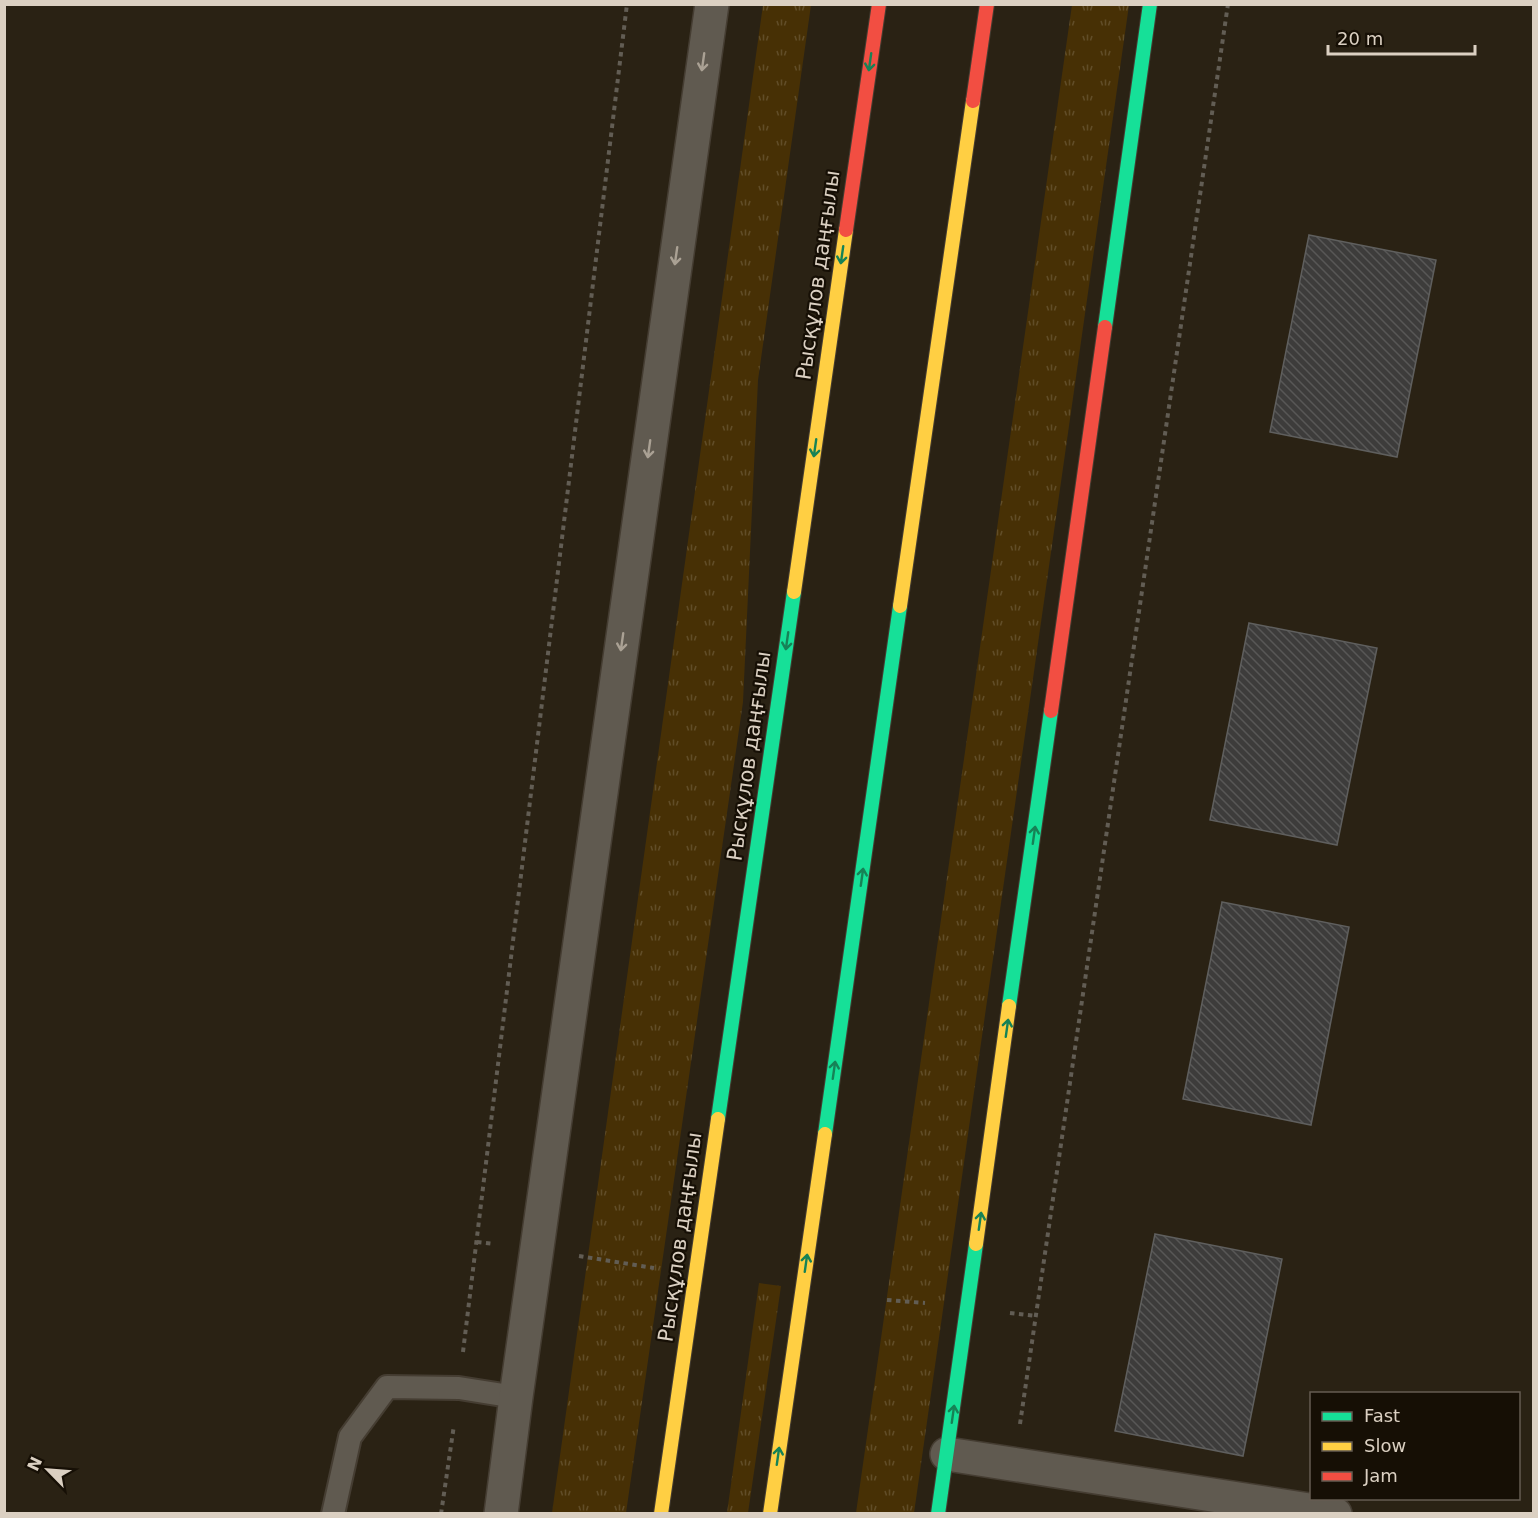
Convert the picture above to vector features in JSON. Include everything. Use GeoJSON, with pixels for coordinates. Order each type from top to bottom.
{"type":"FeatureCollection","features":[{"type":"Feature","properties":{"kind":"main road","name":"Рысқұлов даңғылы"},"geometry":{"type":"LineString","coordinates":[[661,1514],[879,4]]}},
{"type":"Feature","properties":{"kind":"main road"},"geometry":{"type":"LineString","coordinates":[[770,1514],[987,4]]}},
{"type":"Feature","properties":{"kind":"main road"},"geometry":{"type":"LineString","coordinates":[[938,1514],[1150,4]]}},
{"type":"Feature","properties":{"kind":"street"},"geometry":{"type":"LineString","coordinates":[[501,1514],[712,4]]}},
{"type":"Feature","properties":{"kind":"street"},"geometry":{"type":"LineString","coordinates":[[947,1454],[1335,1514]]}},
{"type":"Feature","properties":{"kind":"lane"},"geometry":{"type":"LineString","coordinates":[[333,1514],[350,1437],[387,1388],[459,1388],[516,1397]]}},
{"type":"Feature","properties":{"kind":"path"},"geometry":{"type":"LineString","coordinates":[[441,1514],[459,1388],[627,4]]}},
{"type":"Feature","properties":{"kind":"path"},"geometry":{"type":"LineString","coordinates":[[1015,1464],[1228,4]]}},
{"type":"Feature","properties":{"kind":"path"},"geometry":{"type":"LineString","coordinates":[[588,1257],[661,1270]]}},
{"type":"Feature","properties":{"kind":"green space"},"geometry":{"type":"Polygon","coordinates":[[[763,5],[811,5],[758,380],[743,702],[626,1513],[552,1513],[763,5]]]}},
{"type":"Feature","properties":{"kind":"green space"},"geometry":{"type":"Polygon","coordinates":[[[1072,5],[1129,5],[914,1513],[856,1513],[1072,5]]]}},
{"type":"Feature","properties":{"kind":"green space"},"geometry":{"type":"Polygon","coordinates":[[[759,1283],[781,1286],[748,1513],[727,1513],[759,1283]]]}},
{"type":"Feature","properties":{"kind":"building"},"geometry":{"type":"Polygon","coordinates":[[[1309,235],[1436,260],[1397,457],[1270,432],[1309,235]]]}},
{"type":"Feature","properties":{"kind":"building"},"geometry":{"type":"Polygon","coordinates":[[[1249,623],[1377,648],[1337,845],[1210,820],[1249,623]]]}},
{"type":"Feature","properties":{"kind":"building"},"geometry":{"type":"Polygon","coordinates":[[[1222,902],[1349,927],[1311,1125],[1183,1099],[1222,902]]]}},
{"type":"Feature","properties":{"kind":"building"},"geometry":{"type":"Polygon","coordinates":[[[1155,1234],[1282,1259],[1243,1456],[1115,1431],[1155,1234]]]}},
{"type":"Feature","properties":{"kind":"traffic: fast"},"geometry":{"type":"LineString","coordinates":[[1105,327],[1150,4]]}},
{"type":"Feature","properties":{"kind":"traffic: fast"},"geometry":{"type":"LineString","coordinates":[[718,1119],[794,592]]}},
{"type":"Feature","properties":{"kind":"traffic: fast"},"geometry":{"type":"LineString","coordinates":[[825,1134],[900,606]]}},
{"type":"Feature","properties":{"kind":"traffic: fast"},"geometry":{"type":"LineString","coordinates":[[1009,1006],[1051,711]]}},
{"type":"Feature","properties":{"kind":"traffic: fast"},"geometry":{"type":"LineString","coordinates":[[938,1514],[976,1244]]}},
{"type":"Feature","properties":{"kind":"traffic: slow"},"geometry":{"type":"LineString","coordinates":[[900,606],[973,101]]}},
{"type":"Feature","properties":{"kind":"traffic: slow"},"geometry":{"type":"LineString","coordinates":[[794,592],[846,230]]}},
{"type":"Feature","properties":{"kind":"traffic: slow"},"geometry":{"type":"LineString","coordinates":[[976,1244],[1009,1006]]}},
{"type":"Feature","properties":{"kind":"traffic: slow"},"geometry":{"type":"LineString","coordinates":[[661,1514],[718,1119]]}},
{"type":"Feature","properties":{"kind":"traffic: slow"},"geometry":{"type":"LineString","coordinates":[[770,1514],[825,1134]]}},
{"type":"Feature","properties":{"kind":"traffic: jam"},"geometry":{"type":"LineString","coordinates":[[846,230],[879,4]]}},
{"type":"Feature","properties":{"kind":"traffic: jam"},"geometry":{"type":"LineString","coordinates":[[973,101],[987,4]]}},
{"type":"Feature","properties":{"kind":"traffic: jam"},"geometry":{"type":"LineString","coordinates":[[1051,711],[1105,327]]}}]}
